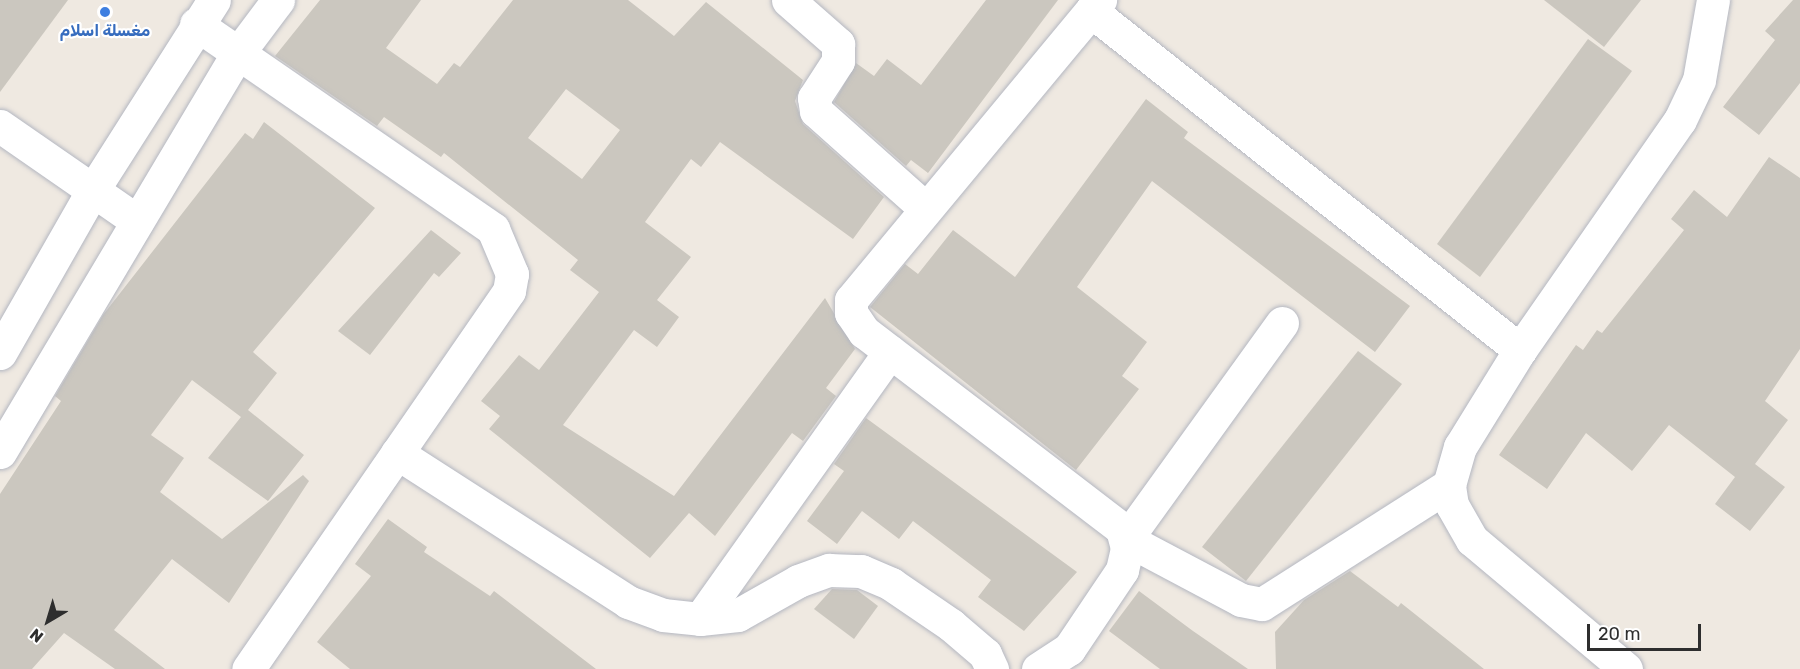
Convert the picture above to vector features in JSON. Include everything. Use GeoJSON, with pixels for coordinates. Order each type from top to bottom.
{"type":"FeatureCollection","features":[{"type":"Feature","properties":{"kind":"street"},"geometry":{"type":"LineString","coordinates":[[0,452],[236,56],[278,0]]}},
{"type":"Feature","properties":{"kind":"street"},"geometry":{"type":"LineString","coordinates":[[788,0],[838,44],[838,61],[814,98],[816,111],[925,208]]}},
{"type":"Feature","properties":{"kind":"street"},"geometry":{"type":"LineString","coordinates":[[1626,669],[1472,540],[1452,505],[1449,485],[1460,447],[1520,350],[1680,120],[1699,80],[1713,0]]}},
{"type":"Feature","properties":{"kind":"street"},"geometry":{"type":"LineString","coordinates":[[1449,485],[1262,604],[1241,600],[1126,539],[1116,521],[890,352],[856,323],[851,300],[925,208],[1096,5],[1520,350]]}},
{"type":"Feature","properties":{"kind":"street"},"geometry":{"type":"LineString","coordinates":[[0,353],[93,190],[205,12],[236,56],[480,218],[509,256],[509,291],[249,669]]}},
{"type":"Feature","properties":{"kind":"street"},"geometry":{"type":"LineString","coordinates":[[0,126],[137,221]]}},
{"type":"Feature","properties":{"kind":"street"},"geometry":{"type":"LineString","coordinates":[[1043,668],[1069,649],[1122,570],[1126,539],[1282,323]]}},
{"type":"Feature","properties":{"kind":"street"},"geometry":{"type":"LineString","coordinates":[[700,619],[890,352]]}},
{"type":"Feature","properties":{"kind":"street"},"geometry":{"type":"LineString","coordinates":[[397,453],[628,602],[663,615],[700,619],[738,615],[829,570],[861,571],[891,584],[951,625],[985,654],[992,669]]}},
{"type":"Feature","properties":{"kind":"building"},"geometry":{"type":"Polygon","coordinates":[[[0,0],[68,0],[0,92],[0,0]]]}},
{"type":"Feature","properties":{"kind":"building"},"geometry":{"type":"Polygon","coordinates":[[[320,0],[421,0],[386,48],[437,84],[454,63],[460,67],[513,0],[628,0],[674,36],[706,2],[803,80],[795,101],[803,124],[884,197],[853,239],[720,142],[701,167],[691,159],[645,222],[691,257],[657,300],[679,317],[657,347],[634,330],[563,425],[674,496],[825,298],[855,349],[826,388],[836,396],[803,441],[792,433],[715,536],[689,513],[650,558],[489,429],[500,416],[481,401],[519,355],[539,370],[599,292],[570,270],[578,260],[444,153],[441,157],[384,117],[377,126],[275,56],[320,0]],[[566,89],[528,138],[582,179],[620,130],[566,89]]]}},
{"type":"Feature","properties":{"kind":"building"},"geometry":{"type":"Polygon","coordinates":[[[986,0],[1058,0],[928,173],[911,160],[906,166],[834,102],[856,63],[874,76],[887,59],[921,85],[986,0]]]}},
{"type":"Feature","properties":{"kind":"building"},"geometry":{"type":"Polygon","coordinates":[[[1544,0],[1641,0],[1604,47],[1544,0]]]}},
{"type":"Feature","properties":{"kind":"building"},"geometry":{"type":"Polygon","coordinates":[[[1793,0],[1800,0],[1800,83],[1759,135],[1723,107],[1775,40],[1765,31],[1793,0]]]}},
{"type":"Feature","properties":{"kind":"building"},"geometry":{"type":"Polygon","coordinates":[[[1588,39],[1632,71],[1480,277],[1437,244],[1588,39]]]}},
{"type":"Feature","properties":{"kind":"building"},"geometry":{"type":"Polygon","coordinates":[[[1146,99],[1188,132],[1184,138],[1410,306],[1375,352],[1152,181],[1077,287],[1147,342],[1122,376],[1139,389],[1076,470],[870,307],[905,264],[918,274],[953,230],[1015,277],[1146,99]]]}},
{"type":"Feature","properties":{"kind":"building"},"geometry":{"type":"Polygon","coordinates":[[[264,122],[375,208],[253,352],[277,373],[248,410],[304,455],[268,501],[208,458],[241,417],[192,380],[151,435],[184,458],[160,492],[222,539],[303,475],[309,481],[229,603],[172,559],[114,630],[165,669],[115,669],[64,633],[32,669],[0,669],[0,494],[61,401],[55,396],[103,315],[245,133],[253,139],[264,122]]]}},
{"type":"Feature","properties":{"kind":"building"},"geometry":{"type":"Polygon","coordinates":[[[1769,157],[1800,178],[1800,349],[1765,401],[1788,420],[1755,464],[1785,487],[1750,531],[1715,504],[1735,477],[1669,425],[1632,471],[1586,433],[1547,489],[1499,455],[1576,345],[1583,350],[1597,330],[1602,333],[1684,230],[1671,219],[1694,190],[1727,217],[1769,157]]]}},
{"type":"Feature","properties":{"kind":"building"},"geometry":{"type":"Polygon","coordinates":[[[431,230],[461,253],[439,277],[434,273],[370,355],[338,331],[431,230]]]}},
{"type":"Feature","properties":{"kind":"building"},"geometry":{"type":"Polygon","coordinates":[[[1358,351],[1402,384],[1246,581],[1202,547],[1358,351]]]}},
{"type":"Feature","properties":{"kind":"building"},"geometry":{"type":"Polygon","coordinates":[[[866,418],[1077,572],[1024,631],[978,597],[991,580],[913,521],[899,539],[862,511],[837,544],[807,521],[844,471],[834,464],[866,418]]]}},
{"type":"Feature","properties":{"kind":"building"},"geometry":{"type":"Polygon","coordinates":[[[388,519],[427,547],[424,552],[490,596],[494,591],[596,669],[350,669],[317,642],[371,576],[355,564],[388,519]]]}},
{"type":"Feature","properties":{"kind":"building"},"geometry":{"type":"Polygon","coordinates":[[[1350,571],[1398,607],[1401,603],[1484,669],[1276,669],[1275,632],[1304,600],[1350,571]]]}},
{"type":"Feature","properties":{"kind":"building"},"geometry":{"type":"Polygon","coordinates":[[[832,589],[857,590],[878,606],[854,639],[814,609],[832,589]]]}},
{"type":"Feature","properties":{"kind":"building"},"geometry":{"type":"Polygon","coordinates":[[[1139,591],[1248,669],[1160,669],[1109,631],[1139,591]]]}},
{"type":"Feature","properties":{"kind":"place","name":"مغسلة اسلام"},"geometry":{"type":"Point","coordinates":[105,12]}}]}
